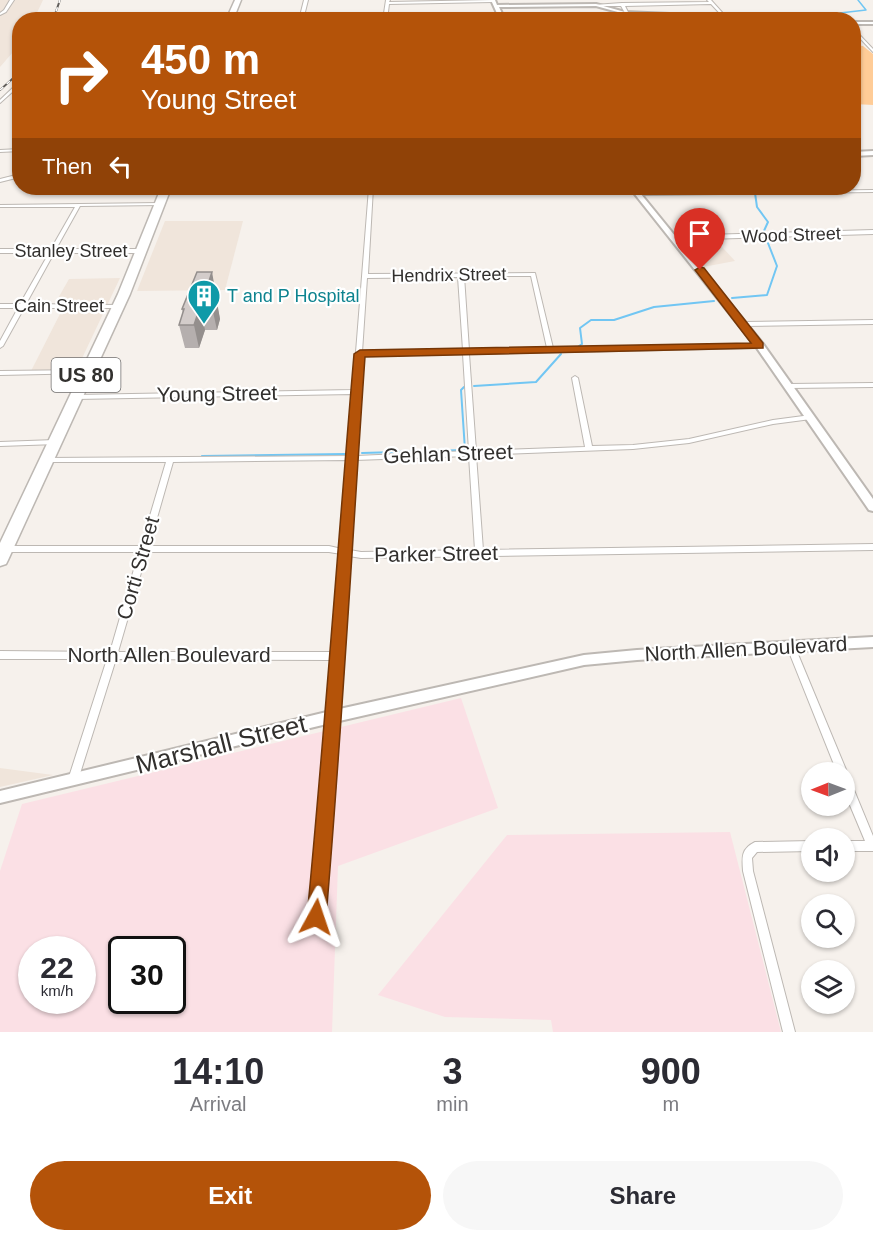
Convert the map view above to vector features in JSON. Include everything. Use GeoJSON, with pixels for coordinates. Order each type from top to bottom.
{"type":"FeatureCollection","features":[{"type":"Feature","properties":{"kind":"highway","name":"US 80"},"geometry":{"type":"LineString","coordinates":[[2,553],[118,306],[163,195]]}},
{"type":"Feature","properties":{"kind":"street"},"geometry":{"type":"LineString","coordinates":[[0,14],[5,11],[12,0]]}},
{"type":"Feature","properties":{"kind":"street"},"geometry":{"type":"LineString","coordinates":[[596,5],[710,1]]}},
{"type":"Feature","properties":{"kind":"street"},"geometry":{"type":"LineString","coordinates":[[387,2],[586,2],[624,12]]}},
{"type":"Feature","properties":{"kind":"street"},"geometry":{"type":"LineString","coordinates":[[622,4],[627,12]]}},
{"type":"Feature","properties":{"kind":"street"},"geometry":{"type":"LineString","coordinates":[[861,38],[873,51]]}},
{"type":"Feature","properties":{"kind":"street"},"geometry":{"type":"LineString","coordinates":[[0,102],[12,90]]}},
{"type":"Feature","properties":{"kind":"street"},"geometry":{"type":"LineString","coordinates":[[316,917],[335,716],[344,552],[372,195]]}},
{"type":"Feature","properties":{"kind":"street"},"geometry":{"type":"LineString","coordinates":[[639,195],[790,386],[871,502]]}},
{"type":"Feature","properties":{"kind":"street"},"geometry":{"type":"LineString","coordinates":[[0,206],[160,204]]}},
{"type":"Feature","properties":{"kind":"street"},"geometry":{"type":"LineString","coordinates":[[0,346],[78,205]]}},
{"type":"Feature","properties":{"kind":"street","name":"Wood Street"},"geometry":{"type":"LineString","coordinates":[[673,238],[873,232]]}},
{"type":"Feature","properties":{"kind":"street","name":"Stanley Street"},"geometry":{"type":"LineString","coordinates":[[0,251],[142,251]]}},
{"type":"Feature","properties":{"kind":"street","name":"Hendrix Street"},"geometry":{"type":"LineString","coordinates":[[366,276],[533,274],[550,350]]}},
{"type":"Feature","properties":{"kind":"street"},"geometry":{"type":"LineString","coordinates":[[461,275],[479,554]]}},
{"type":"Feature","properties":{"kind":"street","name":"Cain Street"},"geometry":{"type":"LineString","coordinates":[[0,306],[118,306]]}},
{"type":"Feature","properties":{"kind":"street"},"geometry":{"type":"LineString","coordinates":[[743,324],[873,322]]}},
{"type":"Feature","properties":{"kind":"street"},"geometry":{"type":"LineString","coordinates":[[360,354],[759,346]]}},
{"type":"Feature","properties":{"kind":"street"},"geometry":{"type":"LineString","coordinates":[[0,373],[87,372]]}},
{"type":"Feature","properties":{"kind":"street"},"geometry":{"type":"LineString","coordinates":[[575,378],[589,449]]}},
{"type":"Feature","properties":{"kind":"street"},"geometry":{"type":"LineString","coordinates":[[790,386],[873,385]]}},
{"type":"Feature","properties":{"kind":"street","name":"Young Street"},"geometry":{"type":"LineString","coordinates":[[76,397],[357,392]]}},
{"type":"Feature","properties":{"kind":"street","name":"Gehlan Street"},"geometry":{"type":"LineString","coordinates":[[46,460],[352,458],[589,449],[689,441],[773,422],[811,417]]}},
{"type":"Feature","properties":{"kind":"street"},"geometry":{"type":"LineString","coordinates":[[0,444],[55,442]]}},
{"type":"Feature","properties":{"kind":"street","name":"Corti Street"},"geometry":{"type":"LineString","coordinates":[[74,780],[170,459]]}},
{"type":"Feature","properties":{"kind":"street","name":"Parker Street"},"geometry":{"type":"LineString","coordinates":[[2,553],[143,548],[329,549],[361,555],[873,547]]}},
{"type":"Feature","properties":{"kind":"street","name":"North Allen Boulevard"},"geometry":{"type":"LineString","coordinates":[[619,657],[873,642]]}},
{"type":"Feature","properties":{"kind":"street"},"geometry":{"type":"LineString","coordinates":[[791,647],[838,762]]}},
{"type":"Feature","properties":{"kind":"street","name":"North Allen Boulevard"},"geometry":{"type":"LineString","coordinates":[[0,655],[337,656]]}},
{"type":"Feature","properties":{"kind":"street","name":"Marshall Street"},"geometry":{"type":"LineString","coordinates":[[0,797],[557,665],[619,657]]}},
{"type":"Feature","properties":{"kind":"street"},"geometry":{"type":"LineString","coordinates":[[855,804],[873,846],[855,846]]}},
{"type":"Feature","properties":{"kind":"street"},"geometry":{"type":"LineString","coordinates":[[789,1032],[748,871],[748,852],[755,847],[801,846]]}},
{"type":"Feature","properties":{"kind":"shaded area"},"geometry":{"type":"Polygon","coordinates":[[[0,0],[43,0],[37,12],[12,12],[12,53],[0,67],[0,0]]]}},
{"type":"Feature","properties":{"kind":"shaded area"},"geometry":{"type":"Polygon","coordinates":[[[861,46],[873,54],[873,105],[861,104],[861,46]]]}},
{"type":"Feature","properties":{"kind":"shaded area"},"geometry":{"type":"Polygon","coordinates":[[[165,221],[243,221],[225,290],[137,291],[165,221]]]}},
{"type":"Feature","properties":{"kind":"shaded area"},"geometry":{"type":"Polygon","coordinates":[[[711,235],[735,261],[703,267],[678,236],[711,235]]]}},
{"type":"Feature","properties":{"kind":"shaded area"},"geometry":{"type":"Polygon","coordinates":[[[120,278],[76,371],[31,371],[62,310],[52,309],[69,279],[120,278]]]}},
{"type":"Feature","properties":{"kind":"shaded area"},"geometry":{"type":"Polygon","coordinates":[[[461,698],[498,808],[338,866],[332,1032],[0,1032],[0,871],[22,804],[461,698]]]}},
{"type":"Feature","properties":{"kind":"shaded area"},"geometry":{"type":"Polygon","coordinates":[[[0,768],[53,775],[0,787],[0,768]]]}},
{"type":"Feature","properties":{"kind":"shaded area"},"geometry":{"type":"Polygon","coordinates":[[[730,832],[781,1032],[553,1032],[551,1020],[445,1017],[378,995],[507,835],[730,832]]]}},
{"type":"Feature","properties":{"kind":"building"},"geometry":{"type":"Polygon","coordinates":[[[197,272],[212,272],[204,296],[216,296],[212,307],[200,307],[194,325],[179,325],[184,309],[182,309],[197,272]]]}},
{"type":"Feature","properties":{"kind":"waterway"},"geometry":{"type":"LineString","coordinates":[[849,12],[866,10],[858,0]]}},
{"type":"Feature","properties":{"kind":"waterway"},"geometry":{"type":"LineString","coordinates":[[755,195],[757,207],[768,222],[763,233]]}},
{"type":"Feature","properties":{"kind":"waterway"},"geometry":{"type":"LineString","coordinates":[[732,298],[767,295],[777,266],[766,238]]}},
{"type":"Feature","properties":{"kind":"waterway"},"geometry":{"type":"LineString","coordinates":[[579,346],[582,344],[580,328],[591,320],[614,320],[654,307],[714,301]]}},
{"type":"Feature","properties":{"kind":"waterway"},"geometry":{"type":"LineString","coordinates":[[474,386],[536,382],[561,354]]}},
{"type":"Feature","properties":{"kind":"waterway"},"geometry":{"type":"LineString","coordinates":[[362,453],[465,450],[461,390],[464,387]]}},
{"type":"Feature","properties":{"kind":"waterway"},"geometry":{"type":"LineString","coordinates":[[202,456],[345,454]]}},
{"type":"Feature","properties":{"kind":"railway"},"geometry":{"type":"LineString","coordinates":[[56,12],[60,0]]}},
{"type":"Feature","properties":{"kind":"railway"},"geometry":{"type":"LineString","coordinates":[[0,90],[12,79]]}},
{"type":"Feature","properties":{"kind":"place","name":"T and P Hospital"},"geometry":{"type":"Point","coordinates":[204,325]}},
{"type":"Feature","properties":{"kind":"route"},"geometry":{"type":"LineString","coordinates":[[316,917],[335,716],[344,552],[360,354],[759,346],[700,270]]}}]}
